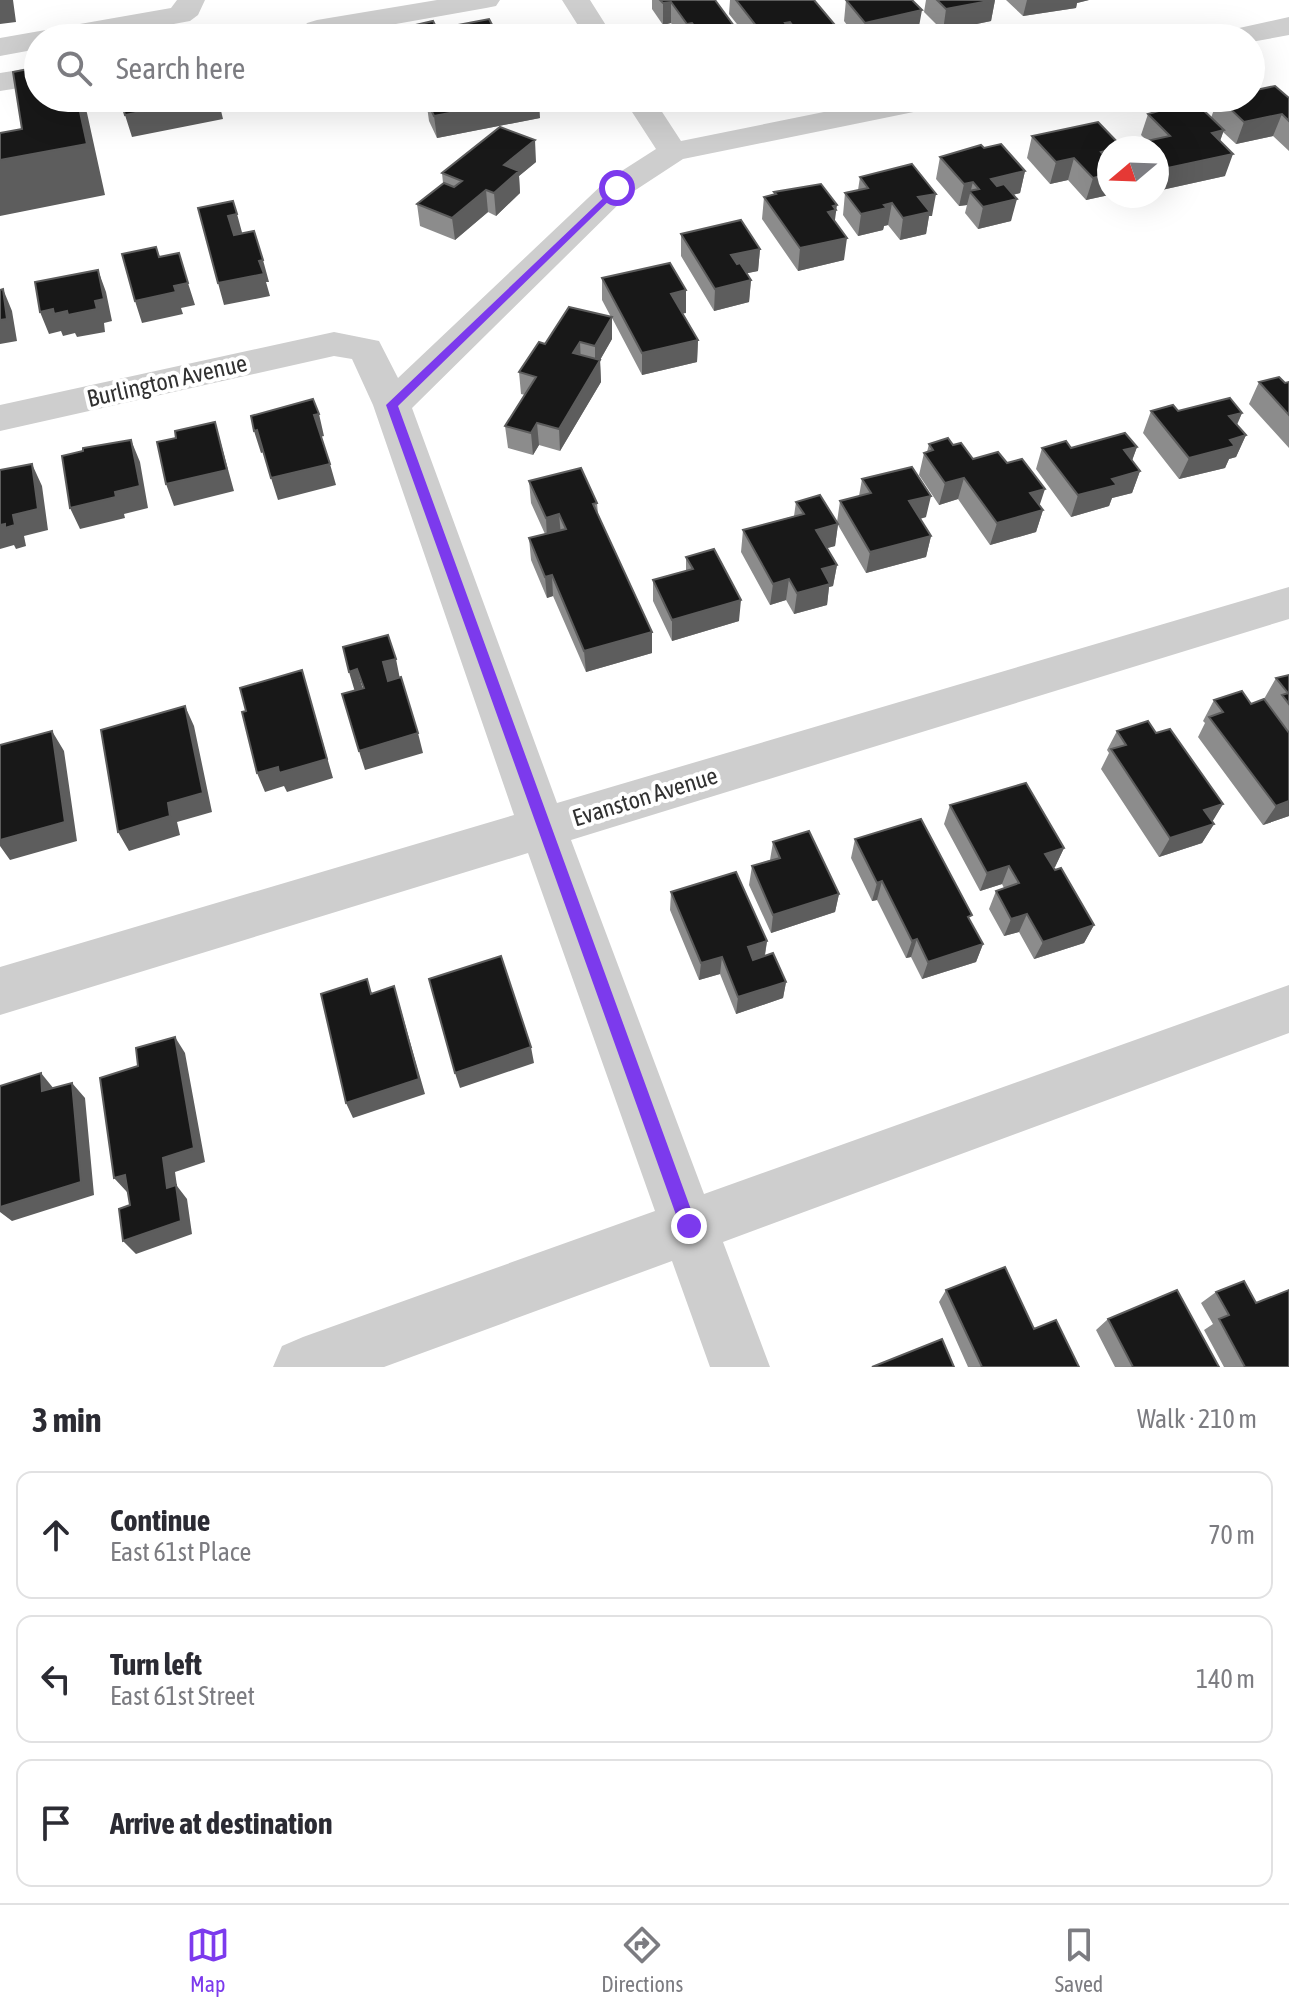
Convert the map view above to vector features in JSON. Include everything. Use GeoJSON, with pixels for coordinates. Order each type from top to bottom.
{"type":"FeatureCollection","features":[{"type":"Feature","properties":{"kind":"street"},"geometry":{"type":"LineString","coordinates":[[88,0],[94,24]]}},
{"type":"Feature","properties":{"kind":"street"},"geometry":{"type":"LineString","coordinates":[[346,24],[486,0]]}},
{"type":"Feature","properties":{"kind":"street"},"geometry":{"type":"LineString","coordinates":[[576,0],[591,24]]}},
{"type":"Feature","properties":{"kind":"street"},"geometry":{"type":"LineString","coordinates":[[140,24],[186,18]]}},
{"type":"Feature","properties":{"kind":"street"},"geometry":{"type":"LineString","coordinates":[[1265,31],[1289,26]]}},
{"type":"Feature","properties":{"kind":"street"},"geometry":{"type":"LineString","coordinates":[[0,47],[24,43]]}},
{"type":"Feature","properties":{"kind":"street"},"geometry":{"type":"LineString","coordinates":[[0,82],[24,78]]}},
{"type":"Feature","properties":{"kind":"street"},"geometry":{"type":"LineString","coordinates":[[647,112],[673,152]]}},
{"type":"Feature","properties":{"kind":"street"},"geometry":{"type":"LineString","coordinates":[[740,1367],[392,405],[617,188],[673,152],[869,112]]}},
{"type":"Feature","properties":{"kind":"street","name":"Burlington Avenue"},"geometry":{"type":"LineString","coordinates":[[0,418],[334,344],[366,349],[392,405]]}},
{"type":"Feature","properties":{"kind":"street","name":"Evanston Avenue"},"geometry":{"type":"LineString","coordinates":[[0,991],[1289,603]]}},
{"type":"Feature","properties":{"kind":"street"},"geometry":{"type":"LineString","coordinates":[[303,1367],[1289,1009]]}},
{"type":"Feature","properties":{"kind":"building"},"geometry":{"type":"Polygon","coordinates":[[[660,0],[715,0],[733,24],[687,24],[671,2],[663,3],[660,0]]]}},
{"type":"Feature","properties":{"kind":"building"},"geometry":{"type":"Polygon","coordinates":[[[736,0],[814,0],[834,24],[790,22],[755,24],[736,0]]]}},
{"type":"Feature","properties":{"kind":"building"},"geometry":{"type":"Polygon","coordinates":[[[846,0],[912,0],[922,10],[865,23],[846,0]]]}},
{"type":"Feature","properties":{"kind":"building"},"geometry":{"type":"Polygon","coordinates":[[[937,0],[994,0],[946,9],[937,0]]]}},
{"type":"Feature","properties":{"kind":"building"},"geometry":{"type":"Polygon","coordinates":[[[489,19],[492,24],[463,24],[489,19]]]}},
{"type":"Feature","properties":{"kind":"building"},"geometry":{"type":"Polygon","coordinates":[[[24,70],[24,112],[80,112],[87,144],[0,160],[0,133],[22,129],[13,72],[24,70]]]}},
{"type":"Feature","properties":{"kind":"building"},"geometry":{"type":"Polygon","coordinates":[[[1275,86],[1289,98],[1289,121],[1282,114],[1244,122],[1234,112],[1265,112],[1265,88],[1275,86]]]}},
{"type":"Feature","properties":{"kind":"building"},"geometry":{"type":"Polygon","coordinates":[[[432,112],[455,112],[434,116],[432,112]]]}},
{"type":"Feature","properties":{"kind":"building"},"geometry":{"type":"Polygon","coordinates":[[[1205,112],[1224,130],[1212,133],[1233,154],[1169,168],[1170,136],[1148,114],[1205,112]]]}},
{"type":"Feature","properties":{"kind":"building"},"geometry":{"type":"Polygon","coordinates":[[[1098,122],[1111,136],[1097,136],[1097,177],[1093,178],[1074,158],[1056,162],[1032,136],[1098,122]]]}},
{"type":"Feature","properties":{"kind":"building"},"geometry":{"type":"Polygon","coordinates":[[[500,127],[535,140],[504,165],[519,171],[494,193],[486,190],[452,218],[417,204],[444,183],[454,187],[462,181],[442,173],[500,127]]]}},
{"type":"Feature","properties":{"kind":"building"},"geometry":{"type":"Polygon","coordinates":[[[1001,144],[1025,171],[991,179],[997,186],[1004,184],[1017,199],[983,207],[969,191],[979,189],[973,182],[964,184],[940,157],[981,145],[984,148],[1001,144]]]}},
{"type":"Feature","properties":{"kind":"building"},"geometry":{"type":"Polygon","coordinates":[[[912,164],[936,194],[918,197],[930,212],[903,218],[892,203],[884,205],[887,208],[861,214],[845,193],[868,188],[860,177],[912,164]]]}},
{"type":"Feature","properties":{"kind":"building"},"geometry":{"type":"Polygon","coordinates":[[[821,184],[837,205],[833,206],[836,210],[828,212],[847,238],[800,248],[764,197],[776,194],[774,192],[821,184]]]}},
{"type":"Feature","properties":{"kind":"building"},"geometry":{"type":"Polygon","coordinates":[[[233,201],[237,214],[228,216],[234,235],[254,231],[264,274],[218,283],[198,208],[233,201]]]}},
{"type":"Feature","properties":{"kind":"building"},"geometry":{"type":"Polygon","coordinates":[[[741,220],[760,249],[731,255],[751,280],[715,289],[681,234],[741,220]]]}},
{"type":"Feature","properties":{"kind":"building"},"geometry":{"type":"Polygon","coordinates":[[[156,247],[159,257],[179,253],[188,283],[174,286],[176,292],[135,301],[122,254],[156,247]]]}},
{"type":"Feature","properties":{"kind":"building"},"geometry":{"type":"Polygon","coordinates":[[[670,263],[686,290],[671,294],[698,340],[642,353],[602,278],[670,263]]]}},
{"type":"Feature","properties":{"kind":"building"},"geometry":{"type":"Polygon","coordinates":[[[98,270],[104,299],[95,301],[97,309],[68,315],[67,311],[54,314],[53,309],[40,312],[35,282],[98,270]]]}},
{"type":"Feature","properties":{"kind":"building"},"geometry":{"type":"Polygon","coordinates":[[[3,289],[7,319],[0,320],[0,290],[3,289]]]}},
{"type":"Feature","properties":{"kind":"building"},"geometry":{"type":"Polygon","coordinates":[[[569,307],[612,317],[595,346],[580,342],[573,353],[600,360],[559,429],[537,423],[531,433],[505,426],[536,377],[519,372],[539,342],[545,344],[569,307]]]}},
{"type":"Feature","properties":{"kind":"building"},"geometry":{"type":"Polygon","coordinates":[[[1279,377],[1285,383],[1289,382],[1289,415],[1259,382],[1279,377]]]}},
{"type":"Feature","properties":{"kind":"building"},"geometry":{"type":"Polygon","coordinates":[[[1230,398],[1242,413],[1229,416],[1246,435],[1230,440],[1235,446],[1189,458],[1151,411],[1173,405],[1178,411],[1230,398]]]}},
{"type":"Feature","properties":{"kind":"building"},"geometry":{"type":"Polygon","coordinates":[[[313,399],[319,414],[314,415],[330,464],[271,478],[251,416],[313,399]]]}},
{"type":"Feature","properties":{"kind":"building"},"geometry":{"type":"Polygon","coordinates":[[[215,422],[227,470],[166,484],[157,442],[176,438],[175,431],[215,422]]]}},
{"type":"Feature","properties":{"kind":"building"},"geometry":{"type":"Polygon","coordinates":[[[1125,433],[1137,447],[1124,450],[1140,471],[1112,479],[1117,485],[1078,495],[1042,448],[1066,441],[1071,448],[1125,433]]]}},
{"type":"Feature","properties":{"kind":"building"},"geometry":{"type":"Polygon","coordinates":[[[948,438],[953,445],[961,443],[973,459],[998,452],[1007,463],[1022,459],[1045,489],[1030,493],[1043,510],[997,523],[964,478],[945,483],[924,453],[933,450],[929,444],[948,438]]]}},
{"type":"Feature","properties":{"kind":"building"},"geometry":{"type":"Polygon","coordinates":[[[131,440],[140,486],[115,492],[116,497],[70,508],[62,456],[83,451],[83,448],[131,440]]]}},
{"type":"Feature","properties":{"kind":"building"},"geometry":{"type":"Polygon","coordinates":[[[32,464],[38,509],[13,515],[15,525],[5,528],[5,524],[0,525],[0,470],[32,464]]]}},
{"type":"Feature","properties":{"kind":"building"},"geometry":{"type":"Polygon","coordinates":[[[912,467],[931,496],[909,501],[931,536],[870,552],[840,501],[871,493],[862,479],[912,467]]]}},
{"type":"Feature","properties":{"kind":"building"},"geometry":{"type":"Polygon","coordinates":[[[581,468],[597,503],[593,504],[652,632],[584,651],[552,575],[545,577],[529,538],[566,529],[559,514],[546,518],[529,481],[581,468]]]}},
{"type":"Feature","properties":{"kind":"building"},"geometry":{"type":"Polygon","coordinates":[[[820,495],[838,524],[816,530],[837,565],[822,569],[830,584],[797,593],[789,579],[773,584],[743,530],[804,514],[796,502],[820,495]]]}},
{"type":"Feature","properties":{"kind":"building"},"geometry":{"type":"Polygon","coordinates":[[[714,549],[741,600],[672,620],[653,580],[693,569],[686,557],[714,549]]]}},
{"type":"Feature","properties":{"kind":"building"},"geometry":{"type":"Polygon","coordinates":[[[388,635],[396,659],[383,662],[388,681],[401,677],[418,733],[359,751],[342,694],[364,688],[357,669],[349,672],[343,647],[388,635]]]}},
{"type":"Feature","properties":{"kind":"building"},"geometry":{"type":"Polygon","coordinates":[[[302,670],[327,759],[279,773],[278,767],[257,773],[242,712],[246,711],[240,688],[302,670]]]}},
{"type":"Feature","properties":{"kind":"building"},"geometry":{"type":"Polygon","coordinates":[[[1289,675],[1289,704],[1282,695],[1288,693],[1276,678],[1289,675]]]}},
{"type":"Feature","properties":{"kind":"building"},"geometry":{"type":"Polygon","coordinates":[[[1242,691],[1251,704],[1264,699],[1289,733],[1289,801],[1276,806],[1209,717],[1223,712],[1214,700],[1242,691]]]}},
{"type":"Feature","properties":{"kind":"building"},"geometry":{"type":"Polygon","coordinates":[[[185,706],[203,793],[168,803],[170,816],[118,832],[101,730],[185,706]]]}},
{"type":"Feature","properties":{"kind":"building"},"geometry":{"type":"Polygon","coordinates":[[[1148,721],[1156,733],[1170,729],[1223,804],[1204,810],[1214,824],[1170,838],[1111,749],[1126,745],[1117,731],[1148,721]]]}},
{"type":"Feature","properties":{"kind":"building"},"geometry":{"type":"Polygon","coordinates":[[[52,731],[65,822],[0,840],[0,745],[52,731]]]}},
{"type":"Feature","properties":{"kind":"building"},"geometry":{"type":"Polygon","coordinates":[[[1026,783],[1064,848],[1045,854],[1055,870],[1061,868],[1094,925],[1043,942],[1027,914],[1011,919],[996,891],[1019,883],[1009,866],[987,873],[950,805],[1026,783]]]}},
{"type":"Feature","properties":{"kind":"building"},"geometry":{"type":"Polygon","coordinates":[[[921,819],[972,915],[968,917],[983,944],[928,962],[917,939],[912,941],[882,881],[877,883],[855,839],[921,819]]]}},
{"type":"Feature","properties":{"kind":"building"},"geometry":{"type":"Polygon","coordinates":[[[809,831],[839,894],[773,915],[752,866],[780,858],[773,842],[809,831]]]}},
{"type":"Feature","properties":{"kind":"building"},"geometry":{"type":"Polygon","coordinates":[[[736,872],[767,941],[748,947],[753,960],[773,953],[786,982],[738,997],[722,957],[701,963],[671,892],[736,872]]]}},
{"type":"Feature","properties":{"kind":"building"},"geometry":{"type":"Polygon","coordinates":[[[501,956],[531,1047],[455,1073],[429,979],[501,956]]]}},
{"type":"Feature","properties":{"kind":"building"},"geometry":{"type":"Polygon","coordinates":[[[367,979],[371,994],[394,986],[419,1079],[346,1103],[321,994],[367,979]]]}},
{"type":"Feature","properties":{"kind":"building"},"geometry":{"type":"Polygon","coordinates":[[[175,1037],[194,1148],[163,1158],[167,1188],[176,1185],[181,1221],[123,1241],[119,1209],[130,1205],[125,1175],[114,1178],[100,1078],[138,1066],[136,1048],[175,1037]]]}},
{"type":"Feature","properties":{"kind":"building"},"geometry":{"type":"Polygon","coordinates":[[[41,1073],[42,1091],[72,1083],[81,1182],[0,1207],[0,1086],[41,1073]]]}},
{"type":"Feature","properties":{"kind":"building"},"geometry":{"type":"Polygon","coordinates":[[[1005,1267],[1034,1329],[1056,1320],[1079,1367],[982,1367],[946,1290],[1005,1267]]]}},
{"type":"Feature","properties":{"kind":"building"},"geometry":{"type":"Polygon","coordinates":[[[1244,1281],[1256,1303],[1289,1290],[1289,1367],[1245,1367],[1219,1319],[1229,1315],[1216,1292],[1244,1281]]]}},
{"type":"Feature","properties":{"kind":"building"},"geometry":{"type":"Polygon","coordinates":[[[1177,1290],[1219,1367],[1133,1367],[1108,1319],[1177,1290]]]}},
{"type":"Feature","properties":{"kind":"building"},"geometry":{"type":"Polygon","coordinates":[[[942,1339],[954,1367],[872,1367],[942,1339]]]}},
{"type":"Feature","properties":{"kind":"route"},"geometry":{"type":"LineString","coordinates":[[617,188],[392,405],[529,791],[689,1226]]}}]}
